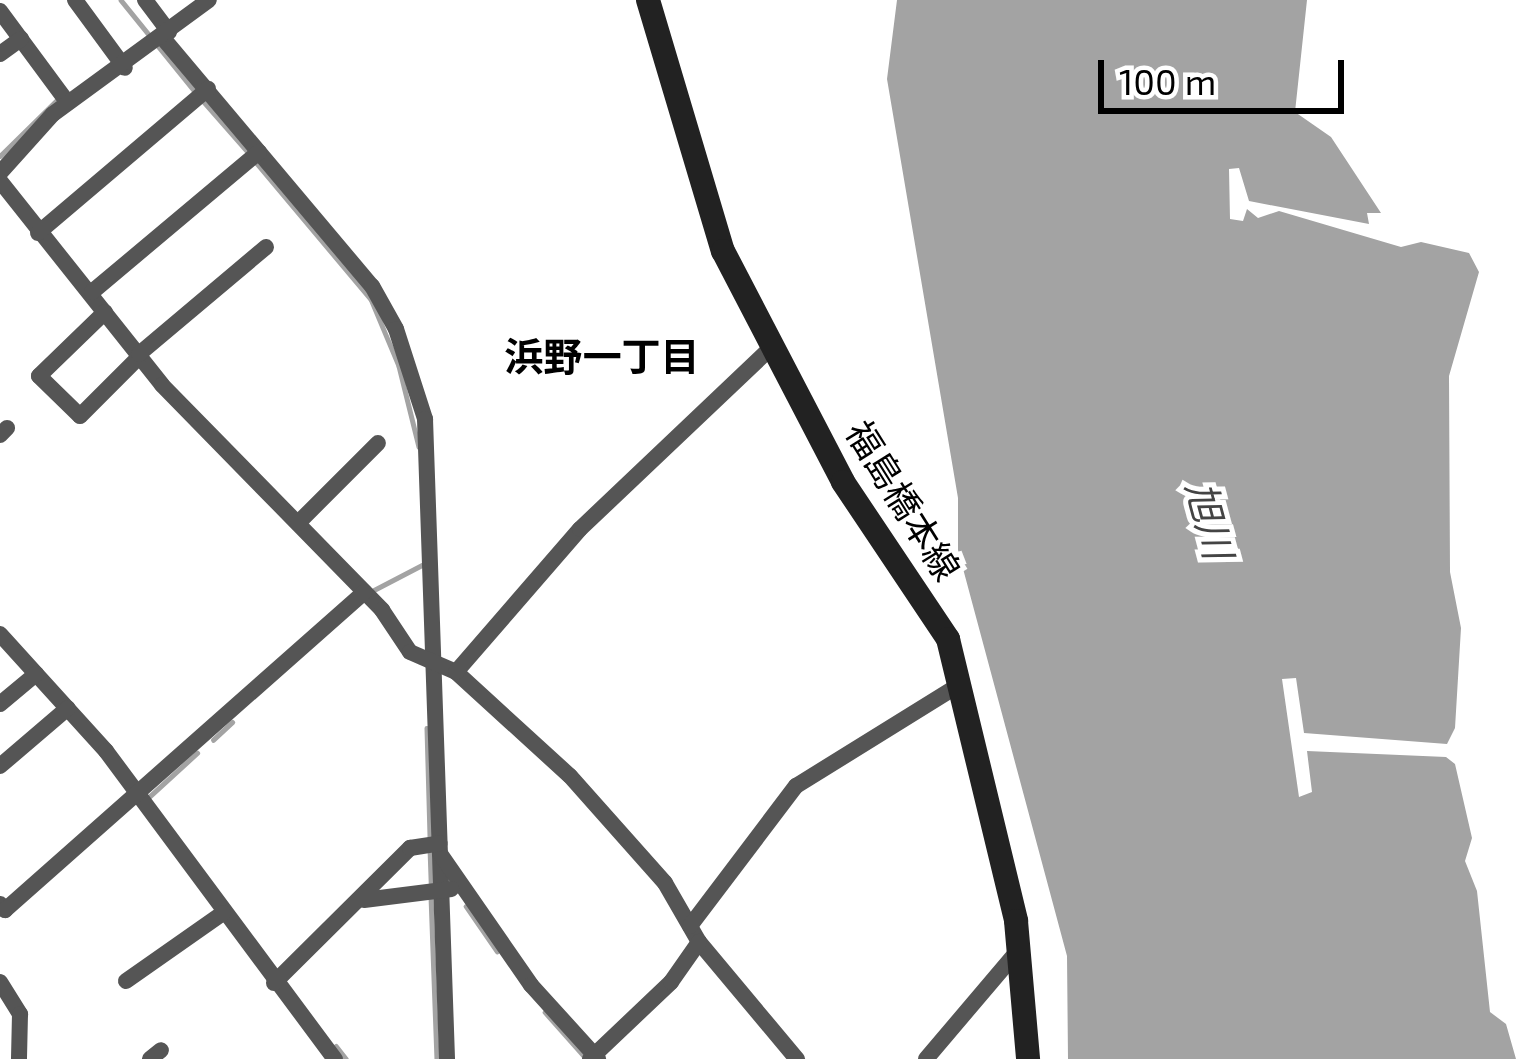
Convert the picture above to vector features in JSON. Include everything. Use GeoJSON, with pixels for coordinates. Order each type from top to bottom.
{"type":"FeatureCollection","features":[{"type":"Feature","properties":{"kind":"main road","name":"福島橋本線"},"geometry":{"type":"LineString","coordinates":[[649,0],[723,251],[843,482],[948,639],[962,683],[1020,948],[1028,1059]]}},
{"type":"Feature","properties":{"kind":"street"},"geometry":{"type":"LineString","coordinates":[[75,0],[122,64]]}},
{"type":"Feature","properties":{"kind":"street"},"geometry":{"type":"LineString","coordinates":[[145,0],[159,39],[255,156],[372,286],[408,363],[431,460],[425,658],[447,1059]]}},
{"type":"Feature","properties":{"kind":"street"},"geometry":{"type":"LineString","coordinates":[[209,0],[159,39],[64,98],[0,177],[38,233],[140,355],[425,658],[457,672],[569,776],[665,884],[695,934],[796,1059]]}},
{"type":"Feature","properties":{"kind":"street"},"geometry":{"type":"LineString","coordinates":[[0,11],[64,98]]}},
{"type":"Feature","properties":{"kind":"street"},"geometry":{"type":"LineString","coordinates":[[0,54],[21,38]]}},
{"type":"Feature","properties":{"kind":"street"},"geometry":{"type":"LineString","coordinates":[[38,233],[203,94]]}},
{"type":"Feature","properties":{"kind":"street"},"geometry":{"type":"LineString","coordinates":[[92,292],[255,156]]}},
{"type":"Feature","properties":{"kind":"street"},"geometry":{"type":"LineString","coordinates":[[105,312],[39,376],[80,416],[140,355],[266,247]]}},
{"type":"Feature","properties":{"kind":"street"},"geometry":{"type":"LineString","coordinates":[[457,672],[580,529],[774,345]]}},
{"type":"Feature","properties":{"kind":"street"},"geometry":{"type":"LineString","coordinates":[[298,523],[378,442]]}},
{"type":"Feature","properties":{"kind":"street"},"geometry":{"type":"LineString","coordinates":[[2,910],[364,592]]}},
{"type":"Feature","properties":{"kind":"street"},"geometry":{"type":"LineString","coordinates":[[0,634],[68,708],[136,794],[335,1059]]}},
{"type":"Feature","properties":{"kind":"street"},"geometry":{"type":"LineString","coordinates":[[0,704],[37,674]]}},
{"type":"Feature","properties":{"kind":"street"},"geometry":{"type":"LineString","coordinates":[[435,846],[531,985],[594,1058],[671,982],[695,934],[796,786],[962,683]]}},
{"type":"Feature","properties":{"kind":"street"},"geometry":{"type":"LineString","coordinates":[[0,766],[68,708]]}},
{"type":"Feature","properties":{"kind":"street"},"geometry":{"type":"LineString","coordinates":[[279,979],[364,900],[397,859],[435,846]]}},
{"type":"Feature","properties":{"kind":"street"},"geometry":{"type":"LineString","coordinates":[[364,900],[463,889]]}},
{"type":"Feature","properties":{"kind":"street"},"geometry":{"type":"LineString","coordinates":[[126,981],[223,913]]}},
{"type":"Feature","properties":{"kind":"street"},"geometry":{"type":"LineString","coordinates":[[926,1059],[1020,948]]}},
{"type":"Feature","properties":{"kind":"street"},"geometry":{"type":"LineString","coordinates":[[0,982],[20,1014],[20,1059]]}},
{"type":"Feature","properties":{"kind":"water","name":"旭川"},"geometry":{"type":"Polygon","coordinates":[[[897,0],[1307,0],[1295,112],[1331,137],[1381,213],[1367,213],[1369,224],[1249,201],[1239,168],[1229,169],[1230,219],[1243,221],[1247,209],[1258,218],[1279,211],[1401,247],[1421,242],[1469,253],[1479,272],[1449,376],[1450,572],[1461,628],[1455,728],[1447,744],[1304,733],[1296,678],[1282,679],[1299,797],[1312,792],[1307,751],[1446,757],[1455,764],[1472,838],[1465,861],[1477,891],[1490,1012],[1506,1024],[1516,1059],[1068,1059],[1067,956],[958,550],[958,498],[887,79],[897,0]]]}},
{"type":"Feature","properties":{"kind":"waterway"},"geometry":{"type":"LineString","coordinates":[[121,0],[197,94]]}},
{"type":"Feature","properties":{"kind":"waterway"},"geometry":{"type":"LineString","coordinates":[[0,156],[59,98]]}},
{"type":"Feature","properties":{"kind":"waterway"},"geometry":{"type":"LineString","coordinates":[[204,102],[248,152]]}},
{"type":"Feature","properties":{"kind":"waterway"},"geometry":{"type":"LineString","coordinates":[[255,161],[371,299],[399,366],[419,447]]}},
{"type":"Feature","properties":{"kind":"waterway"},"geometry":{"type":"LineString","coordinates":[[372,591],[424,564]]}},
{"type":"Feature","properties":{"kind":"waterway"},"geometry":{"type":"LineString","coordinates":[[213,740],[232,722]]}},
{"type":"Feature","properties":{"kind":"waterway"},"geometry":{"type":"LineString","coordinates":[[427,728],[430,837]]}},
{"type":"Feature","properties":{"kind":"waterway"},"geometry":{"type":"LineString","coordinates":[[149,797],[197,753]]}},
{"type":"Feature","properties":{"kind":"waterway"},"geometry":{"type":"LineString","coordinates":[[430,848],[431,885]]}},
{"type":"Feature","properties":{"kind":"waterway"},"geometry":{"type":"LineString","coordinates":[[431,896],[437,1059]]}},
{"type":"Feature","properties":{"kind":"waterway"},"geometry":{"type":"LineString","coordinates":[[466,906],[497,951]]}},
{"type":"Feature","properties":{"kind":"waterway"},"geometry":{"type":"LineString","coordinates":[[545,1012],[585,1057]]}},
{"type":"Feature","properties":{"kind":"waterway"},"geometry":{"type":"LineString","coordinates":[[336,1046],[346,1059]]}},
{"type":"Feature","properties":{"kind":"district","name":"浜野一丁目"},"geometry":{"type":"Point","coordinates":[602,356]}}]}
